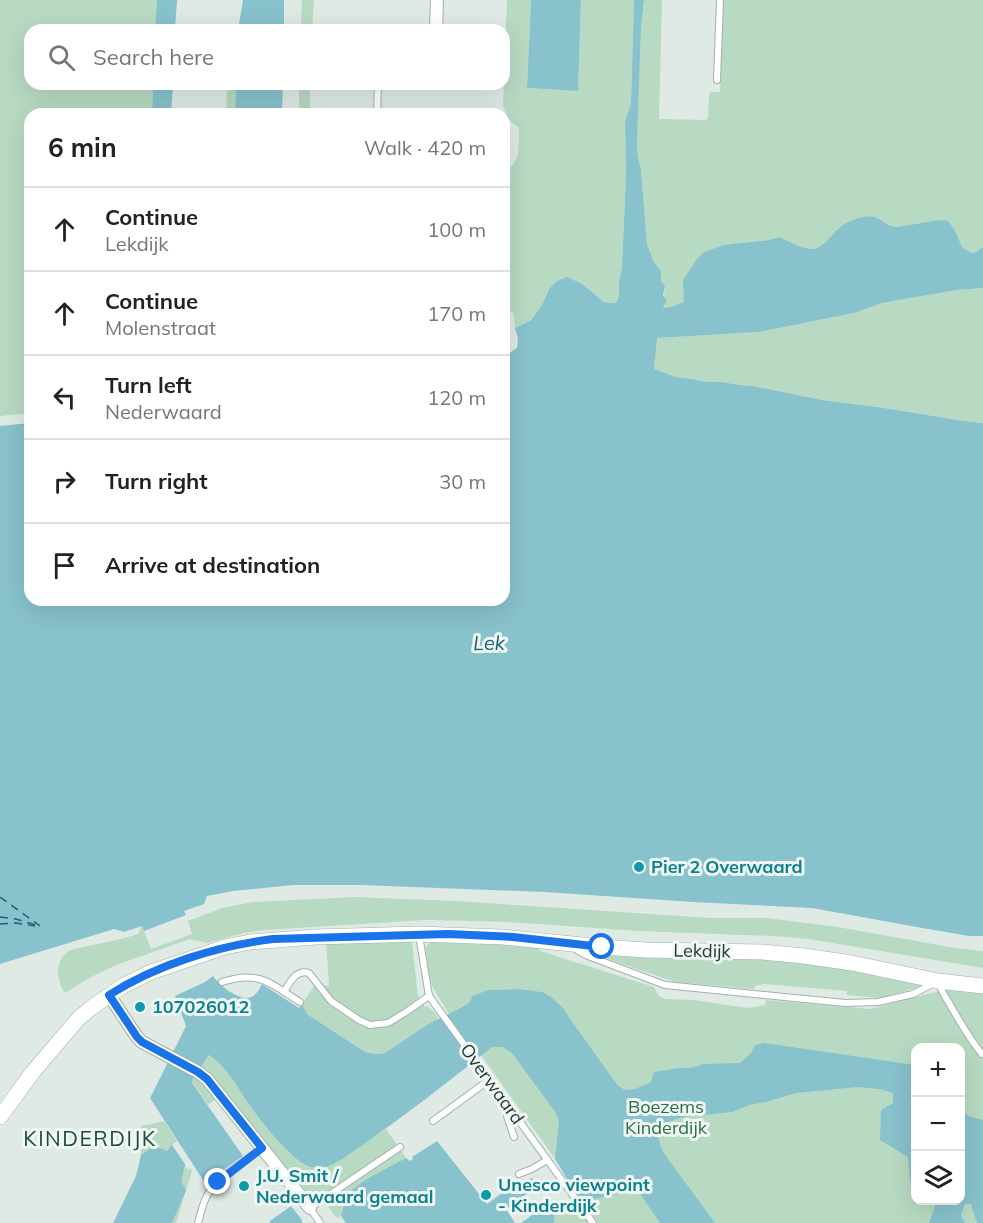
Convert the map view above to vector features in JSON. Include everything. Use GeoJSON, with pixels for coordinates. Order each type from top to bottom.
{"type":"FeatureCollection","features":[{"type":"Feature","properties":{"kind":"street"},"geometry":{"type":"LineString","coordinates":[[436,24],[437,0]]}},
{"type":"Feature","properties":{"kind":"street","name":"Lekdijk"},"geometry":{"type":"LineString","coordinates":[[0,1117],[32,1073],[79,1018],[109,995],[151,972],[225,947],[250,942],[418,934],[513,937],[646,950],[752,952],[804,956],[852,963],[938,981],[983,986]]}},
{"type":"Feature","properties":{"kind":"street"},"geometry":{"type":"LineString","coordinates":[[109,995],[142,1042],[207,1079],[310,1208]]}},
{"type":"Feature","properties":{"kind":"lane"},"geometry":{"type":"LineString","coordinates":[[717,80],[720,0]]}},
{"type":"Feature","properties":{"kind":"lane"},"geometry":{"type":"LineString","coordinates":[[377,108],[378,90]]}},
{"type":"Feature","properties":{"kind":"lane","name":"Overwaard"},"geometry":{"type":"LineString","coordinates":[[418,934],[429,996],[593,1223]]}},
{"type":"Feature","properties":{"kind":"lane"},"geometry":{"type":"LineString","coordinates":[[566,943],[588,956],[665,985],[674,986],[846,1003],[878,1002],[913,994],[938,981],[941,991],[968,1037],[982,1054]]}},
{"type":"Feature","properties":{"kind":"lane"},"geometry":{"type":"LineString","coordinates":[[284,992],[293,978],[305,972],[314,978],[325,996],[331,1001],[370,1025],[388,1023],[429,996]]}},
{"type":"Feature","properties":{"kind":"lane"},"geometry":{"type":"LineString","coordinates":[[222,982],[252,976],[262,978],[300,1002]]}},
{"type":"Feature","properties":{"kind":"lane"},"geometry":{"type":"LineString","coordinates":[[433,1121],[489,1080]]}},
{"type":"Feature","properties":{"kind":"lane"},"geometry":{"type":"LineString","coordinates":[[510,1108],[507,1116],[514,1137]]}},
{"type":"Feature","properties":{"kind":"lane"},"geometry":{"type":"LineString","coordinates":[[320,1223],[310,1208],[400,1147]]}},
{"type":"Feature","properties":{"kind":"lane"},"geometry":{"type":"LineString","coordinates":[[198,1223],[209,1192],[218,1182],[262,1148]]}},
{"type":"Feature","properties":{"kind":"lane"},"geometry":{"type":"LineString","coordinates":[[519,1174],[548,1163]]}},
{"type":"Feature","properties":{"kind":"green space"},"geometry":{"type":"Polygon","coordinates":[[[0,0],[157,0],[155,24],[24,24],[24,90],[153,90],[152,108],[24,108],[24,414],[0,416],[0,0]]]}},
{"type":"Feature","properties":{"kind":"green space"},"geometry":{"type":"Polygon","coordinates":[[[302,0],[314,0],[312,24],[301,24],[302,0]]]}},
{"type":"Feature","properties":{"kind":"green space"},"geometry":{"type":"Polygon","coordinates":[[[507,0],[531,0],[527,88],[578,91],[581,0],[634,0],[631,103],[625,122],[626,174],[619,297],[616,303],[605,302],[594,295],[549,289],[542,305],[531,320],[515,328],[514,315],[512,311],[510,312],[510,167],[514,164],[519,147],[519,128],[510,121],[510,108],[504,108],[503,105],[504,90],[510,90],[510,24],[506,24],[507,0]]]}},
{"type":"Feature","properties":{"kind":"green space"},"geometry":{"type":"Polygon","coordinates":[[[644,0],[662,0],[659,119],[705,120],[708,118],[709,94],[720,92],[722,0],[983,0],[983,247],[974,253],[967,252],[956,233],[939,220],[897,227],[877,218],[862,217],[843,225],[822,245],[811,249],[779,237],[723,245],[704,252],[684,302],[665,308],[663,306],[665,286],[661,281],[661,271],[654,262],[647,244],[637,145],[644,0]]]}},
{"type":"Feature","properties":{"kind":"green space"},"geometry":{"type":"Polygon","coordinates":[[[227,90],[236,90],[235,108],[226,108],[227,90]]]}},
{"type":"Feature","properties":{"kind":"green space"},"geometry":{"type":"Polygon","coordinates":[[[299,90],[310,90],[310,108],[299,108],[299,90]]]}},
{"type":"Feature","properties":{"kind":"green space"},"geometry":{"type":"Polygon","coordinates":[[[983,288],[983,423],[822,400],[753,386],[706,382],[676,377],[654,369],[656,338],[759,332],[854,313],[882,303],[957,290],[983,288]]]}},
{"type":"Feature","properties":{"kind":"green space"},"geometry":{"type":"Polygon","coordinates":[[[353,897],[457,901],[710,918],[767,918],[838,927],[983,951],[983,968],[808,939],[774,936],[638,931],[509,922],[425,920],[265,930],[207,943],[190,939],[116,965],[65,993],[58,977],[61,960],[69,951],[138,934],[142,926],[151,949],[192,934],[188,921],[222,908],[253,902],[353,897]]]}},
{"type":"Feature","properties":{"kind":"green space"},"geometry":{"type":"Polygon","coordinates":[[[409,938],[412,942],[418,996],[425,1007],[427,1006],[434,1012],[439,1019],[385,1053],[375,1054],[365,1052],[300,1008],[315,984],[329,986],[326,942],[409,938]]]}},
{"type":"Feature","properties":{"kind":"green space","name":"Boezems Kinderdijk"},"geometry":{"type":"Polygon","coordinates":[[[430,942],[539,945],[540,951],[654,987],[659,996],[665,999],[693,1000],[748,1008],[765,1005],[766,1000],[870,1009],[951,988],[967,992],[983,992],[983,1223],[554,1223],[555,1212],[580,1197],[481,1055],[492,1047],[502,1047],[510,1052],[559,1004],[541,992],[520,989],[488,990],[472,996],[470,1002],[449,1014],[433,988],[426,947],[430,942]]]}},
{"type":"Feature","properties":{"kind":"green space"},"geometry":{"type":"Polygon","coordinates":[[[592,952],[785,959],[860,970],[922,985],[880,998],[847,995],[847,991],[764,984],[755,986],[754,989],[675,982],[592,952]]]}},
{"type":"Feature","properties":{"kind":"green space"},"geometry":{"type":"Polygon","coordinates":[[[209,1055],[226,1070],[254,1111],[342,1158],[386,1129],[406,1158],[364,1182],[343,1205],[341,1216],[337,1218],[318,1194],[305,1194],[225,1091],[208,1105],[192,1083],[198,1066],[201,1067],[209,1055]]]}},
{"type":"Feature","properties":{"kind":"green space"},"geometry":{"type":"Polygon","coordinates":[[[164,1121],[177,1141],[172,1145],[188,1170],[191,1168],[192,1171],[176,1223],[115,1223],[145,1166],[141,1161],[141,1126],[164,1121]]]}},
{"type":"Feature","properties":{"kind":"water"},"geometry":{"type":"Polygon","coordinates":[[[157,0],[177,0],[175,24],[155,24],[157,0]]]}},
{"type":"Feature","properties":{"kind":"water"},"geometry":{"type":"Polygon","coordinates":[[[243,0],[284,0],[284,24],[239,24],[243,0]]]}},
{"type":"Feature","properties":{"kind":"water"},"geometry":{"type":"Polygon","coordinates":[[[531,0],[581,0],[578,91],[527,88],[531,0]]]}},
{"type":"Feature","properties":{"kind":"water","name":"Lek"},"geometry":{"type":"Polygon","coordinates":[[[634,0],[644,0],[637,145],[647,244],[654,262],[661,271],[661,281],[665,286],[663,295],[667,301],[663,306],[665,308],[684,302],[683,280],[704,252],[723,245],[779,237],[811,249],[822,245],[843,225],[862,217],[877,218],[897,227],[939,220],[948,221],[964,249],[974,253],[983,247],[983,288],[957,290],[882,303],[854,313],[759,332],[657,338],[654,369],[676,377],[706,382],[753,386],[822,400],[983,423],[983,936],[969,936],[812,908],[545,892],[361,885],[293,885],[207,896],[204,904],[184,911],[186,915],[144,931],[142,926],[124,932],[114,929],[0,964],[0,426],[24,424],[24,606],[510,606],[510,352],[517,348],[518,338],[515,328],[531,320],[542,305],[549,289],[557,281],[567,277],[582,284],[604,302],[616,303],[619,297],[622,267],[626,174],[625,122],[631,103],[634,0]]]}},
{"type":"Feature","properties":{"kind":"water"},"geometry":{"type":"Polygon","coordinates":[[[153,90],[173,90],[171,108],[152,108],[153,90]]]}},
{"type":"Feature","properties":{"kind":"water"},"geometry":{"type":"Polygon","coordinates":[[[236,90],[283,90],[282,108],[235,108],[236,90]]]}},
{"type":"Feature","properties":{"kind":"water"},"geometry":{"type":"Polygon","coordinates":[[[213,976],[225,988],[243,998],[254,995],[262,984],[299,1008],[302,1005],[307,1014],[365,1052],[375,1054],[385,1053],[427,1025],[470,1002],[472,996],[488,990],[520,989],[542,992],[564,1009],[618,1086],[625,1090],[635,1089],[651,1082],[654,1072],[691,1068],[703,1064],[740,1063],[751,1053],[755,1045],[764,1043],[911,1064],[911,1182],[908,1157],[880,1140],[881,1110],[893,1103],[893,1093],[858,1087],[796,1093],[749,1105],[732,1112],[684,1117],[660,1124],[656,1132],[663,1152],[715,1223],[660,1223],[641,1195],[631,1187],[625,1187],[612,1195],[595,1199],[578,1197],[555,1159],[559,1122],[556,1113],[512,1053],[502,1047],[492,1047],[378,1134],[342,1159],[322,1168],[305,1165],[287,1150],[261,1120],[229,1074],[209,1055],[201,1067],[198,1067],[192,1083],[243,1156],[205,1183],[150,1098],[186,1026],[175,996],[213,976]]]}},
{"type":"Feature","properties":{"kind":"water"},"geometry":{"type":"Polygon","coordinates":[[[965,1113],[983,1120],[983,1223],[977,1223],[971,1204],[965,1204],[965,1113]]]}},
{"type":"Feature","properties":{"kind":"water"},"geometry":{"type":"Polygon","coordinates":[[[437,1141],[487,1204],[514,1184],[532,1178],[538,1186],[506,1209],[515,1223],[346,1223],[341,1216],[346,1198],[354,1188],[406,1158],[410,1161],[412,1157],[437,1141]]]}},
{"type":"Feature","properties":{"kind":"water"},"geometry":{"type":"Polygon","coordinates":[[[172,1145],[185,1164],[181,1182],[186,1190],[172,1223],[113,1223],[136,1176],[141,1155],[153,1148],[167,1151],[172,1145]]]}},
{"type":"Feature","properties":{"kind":"water"},"geometry":{"type":"Polygon","coordinates":[[[549,1203],[555,1211],[554,1223],[521,1223],[549,1203]]]}},
{"type":"Feature","properties":{"kind":"water"},"geometry":{"type":"Polygon","coordinates":[[[936,1205],[965,1205],[961,1215],[965,1223],[929,1223],[936,1205]]]}},
{"type":"Feature","properties":{"kind":"water"},"geometry":{"type":"Polygon","coordinates":[[[291,1206],[302,1223],[270,1223],[270,1221],[291,1206]]]}},
{"type":"Feature","properties":{"kind":"ferry route"},"geometry":{"type":"LineString","coordinates":[[0,897],[40,926]]}},
{"type":"Feature","properties":{"kind":"ferry route"},"geometry":{"type":"LineString","coordinates":[[0,917],[36,925]]}},
{"type":"Feature","properties":{"kind":"ferry route"},"geometry":{"type":"LineString","coordinates":[[0,924],[16,923],[35,926]]}},
{"type":"Feature","properties":{"kind":"place","name":"Pier 2 Overwaard"},"geometry":{"type":"Point","coordinates":[639,867]}},
{"type":"Feature","properties":{"kind":"place","name":"107026012"},"geometry":{"type":"Point","coordinates":[140,1007]}},
{"type":"Feature","properties":{"kind":"place","name":"J.U. Smit / Nederwaard gemaal"},"geometry":{"type":"Point","coordinates":[244,1186]}},
{"type":"Feature","properties":{"kind":"place","name":"Unesco viewpoint - Kinderdijk"},"geometry":{"type":"Point","coordinates":[486,1195]}},
{"type":"Feature","properties":{"kind":"district","name":"KINDERDIJK"},"geometry":{"type":"Point","coordinates":[90,1139]}},
{"type":"Feature","properties":{"kind":"route"},"geometry":{"type":"LineString","coordinates":[[218,1182],[262,1148],[207,1079],[137,1037],[109,995],[123,986],[151,972],[225,947],[273,939],[448,934],[513,937],[602,947]]}}]}
